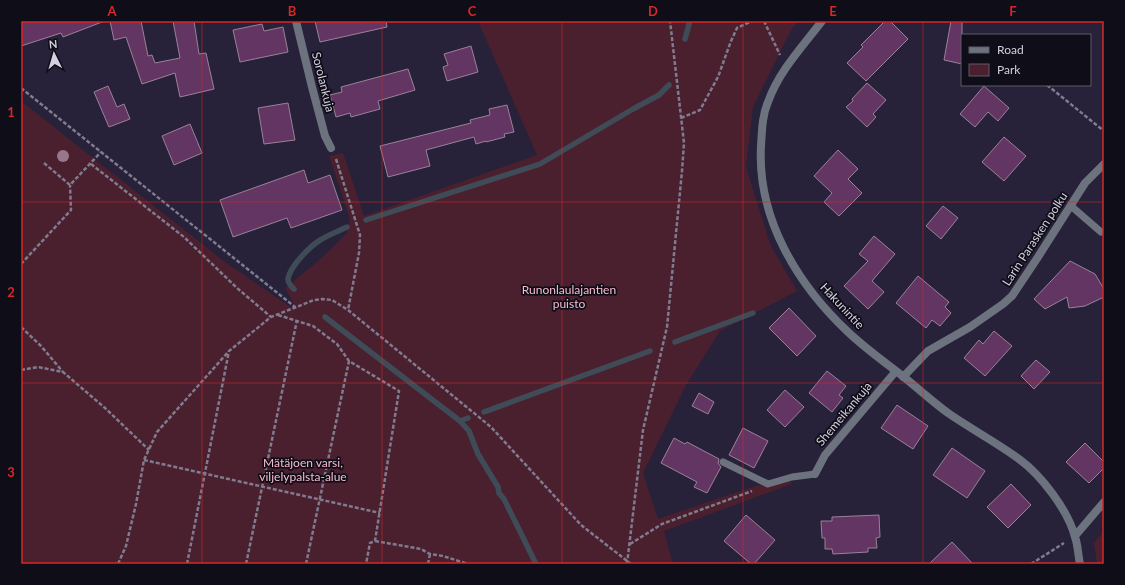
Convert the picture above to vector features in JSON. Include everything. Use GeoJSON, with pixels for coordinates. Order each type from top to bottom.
{"type":"FeatureCollection","features":[{"type":"Feature","properties":{"kind":"street","name":"Sorolankuja"},"geometry":{"type":"LineString","coordinates":[[296,21],[325,136],[331,148]]}},
{"type":"Feature","properties":{"kind":"street","name":"Hakunintie"},"geometry":{"type":"LineString","coordinates":[[822,21],[775,83],[763,117],[760,159],[762,179],[770,217],[777,236],[788,257],[814,295],[848,332],[948,413],[1015,456],[1027,466],[1055,497],[1061,507],[1075,536],[1080,564]]}},
{"type":"Feature","properties":{"kind":"street","name":"Larin Parasken polku"},"geometry":{"type":"LineString","coordinates":[[903,377],[928,351],[970,327],[1012,296],[1085,183],[1104,164]]}},
{"type":"Feature","properties":{"kind":"street","name":"Shemeikankuja"},"geometry":{"type":"LineString","coordinates":[[815,474],[825,455],[896,372]]}},
{"type":"Feature","properties":{"kind":"street"},"geometry":{"type":"LineString","coordinates":[[1075,536],[1104,502]]}},
{"type":"Feature","properties":{"kind":"lane"},"geometry":{"type":"LineString","coordinates":[[1071,206],[1102,232]]}},
{"type":"Feature","properties":{"kind":"lane"},"geometry":{"type":"LineString","coordinates":[[723,462],[768,484],[792,477],[815,474]]}},
{"type":"Feature","properties":{"kind":"path"},"geometry":{"type":"LineString","coordinates":[[627,563],[643,430],[667,327],[683,157],[684,143],[682,118],[670,21]]}},
{"type":"Feature","properties":{"kind":"path"},"geometry":{"type":"LineString","coordinates":[[682,118],[700,110],[718,77],[731,40],[737,28],[752,21]]}},
{"type":"Feature","properties":{"kind":"path"},"geometry":{"type":"LineString","coordinates":[[764,21],[786,68]]}},
{"type":"Feature","properties":{"kind":"path"},"geometry":{"type":"LineString","coordinates":[[1048,86],[1104,131]]}},
{"type":"Feature","properties":{"kind":"path"},"geometry":{"type":"LineString","coordinates":[[21,88],[295,307]]}},
{"type":"Feature","properties":{"kind":"path"},"geometry":{"type":"LineString","coordinates":[[331,148],[336,157],[360,235],[359,253],[348,310]]}},
{"type":"Feature","properties":{"kind":"path"},"geometry":{"type":"LineString","coordinates":[[21,264],[71,210],[70,185],[101,152]]}},
{"type":"Feature","properties":{"kind":"path"},"geometry":{"type":"LineString","coordinates":[[44,163],[70,185]]}},
{"type":"Feature","properties":{"kind":"path"},"geometry":{"type":"LineString","coordinates":[[91,164],[184,237],[237,288],[271,317]]}},
{"type":"Feature","properties":{"kind":"path"},"geometry":{"type":"LineString","coordinates":[[118,564],[127,539],[136,504],[144,460],[157,432],[229,351],[271,317],[314,300],[327,298],[339,303],[348,310],[491,427],[580,525],[627,563],[631,564]]}},
{"type":"Feature","properties":{"kind":"path"},"geometry":{"type":"LineString","coordinates":[[278,315],[313,326],[337,344],[349,361],[399,391],[375,541]]}},
{"type":"Feature","properties":{"kind":"path"},"geometry":{"type":"LineString","coordinates":[[246,564],[297,320]]}},
{"type":"Feature","properties":{"kind":"path"},"geometry":{"type":"LineString","coordinates":[[21,328],[41,346],[63,372],[105,408],[149,450]]}},
{"type":"Feature","properties":{"kind":"path"},"geometry":{"type":"LineString","coordinates":[[187,564],[229,351]]}},
{"type":"Feature","properties":{"kind":"path"},"geometry":{"type":"LineString","coordinates":[[306,564],[349,361]]}},
{"type":"Feature","properties":{"kind":"path"},"geometry":{"type":"LineString","coordinates":[[21,370],[38,367],[63,372]]}},
{"type":"Feature","properties":{"kind":"path"},"geometry":{"type":"LineString","coordinates":[[144,460],[262,488],[380,513]]}},
{"type":"Feature","properties":{"kind":"path"},"geometry":{"type":"LineString","coordinates":[[630,544],[662,524],[768,484]]}},
{"type":"Feature","properties":{"kind":"path"},"geometry":{"type":"LineString","coordinates":[[1030,564],[1075,536]]}},
{"type":"Feature","properties":{"kind":"path"},"geometry":{"type":"LineString","coordinates":[[366,564],[370,543],[375,541],[421,549],[430,554],[443,556],[468,564]]}},
{"type":"Feature","properties":{"kind":"path"},"geometry":{"type":"LineString","coordinates":[[428,564],[430,554]]}},
{"type":"Feature","properties":{"kind":"green space"},"geometry":{"type":"Polygon","coordinates":[[[478,21],[799,21],[791,30],[753,107],[746,167],[770,244],[797,291],[720,331],[686,385],[643,473],[658,519],[788,475],[792,484],[664,531],[673,564],[21,564],[21,101],[225,262],[292,308],[295,306],[285,288],[317,262],[347,233],[350,219],[329,156],[343,153],[364,216],[537,155],[478,21]]]}},
{"type":"Feature","properties":{"kind":"green space"},"geometry":{"type":"Polygon","coordinates":[[[1104,531],[1104,564],[1097,564],[1094,543],[1104,531]]]}},
{"type":"Feature","properties":{"kind":"building"},"geometry":{"type":"Polygon","coordinates":[[[21,21],[102,22],[63,37],[61,33],[21,46],[21,21]]]}},
{"type":"Feature","properties":{"kind":"building"},"geometry":{"type":"Polygon","coordinates":[[[110,21],[141,21],[148,56],[152,55],[155,63],[180,58],[173,21],[194,21],[199,54],[206,53],[214,89],[180,97],[175,73],[142,84],[126,37],[114,40],[110,21]]]}},
{"type":"Feature","properties":{"kind":"building"},"geometry":{"type":"Polygon","coordinates":[[[315,21],[386,21],[387,27],[320,42],[315,21]]]}},
{"type":"Feature","properties":{"kind":"building"},"geometry":{"type":"Polygon","coordinates":[[[885,21],[890,21],[908,39],[866,81],[847,63],[863,47],[861,45],[885,21]]]}},
{"type":"Feature","properties":{"kind":"building"},"geometry":{"type":"Polygon","coordinates":[[[951,21],[962,21],[961,64],[944,60],[951,21]]]}},
{"type":"Feature","properties":{"kind":"building"},"geometry":{"type":"Polygon","coordinates":[[[262,24],[264,31],[283,27],[288,52],[240,62],[233,30],[262,24]]]}},
{"type":"Feature","properties":{"kind":"building"},"geometry":{"type":"Polygon","coordinates":[[[471,46],[478,72],[447,81],[443,67],[448,65],[444,54],[471,46]]]}},
{"type":"Feature","properties":{"kind":"building"},"geometry":{"type":"Polygon","coordinates":[[[408,69],[415,90],[378,101],[380,109],[351,117],[350,113],[336,117],[330,95],[342,92],[341,87],[408,69]]]}},
{"type":"Feature","properties":{"kind":"building"},"geometry":{"type":"Polygon","coordinates":[[[867,83],[886,100],[873,114],[876,117],[867,127],[846,107],[853,101],[852,99],[867,83]]]}},
{"type":"Feature","properties":{"kind":"building"},"geometry":{"type":"Polygon","coordinates":[[[108,86],[117,107],[124,104],[130,119],[109,127],[94,92],[108,86]]]}},
{"type":"Feature","properties":{"kind":"building"},"geometry":{"type":"Polygon","coordinates":[[[984,86],[1009,108],[998,121],[988,112],[975,127],[960,114],[984,86]]]}},
{"type":"Feature","properties":{"kind":"building"},"geometry":{"type":"Polygon","coordinates":[[[288,103],[295,140],[264,144],[258,108],[288,103]]]}},
{"type":"Feature","properties":{"kind":"building"},"geometry":{"type":"Polygon","coordinates":[[[507,105],[514,132],[504,134],[505,137],[486,142],[476,144],[474,137],[426,150],[430,166],[388,177],[380,146],[471,123],[470,120],[490,115],[489,109],[507,105]]]}},
{"type":"Feature","properties":{"kind":"building"},"geometry":{"type":"Polygon","coordinates":[[[190,124],[202,153],[174,165],[162,136],[190,124]]]}},
{"type":"Feature","properties":{"kind":"building"},"geometry":{"type":"Polygon","coordinates":[[[1004,137],[1026,156],[1004,181],[982,162],[1004,137]]]}},
{"type":"Feature","properties":{"kind":"building"},"geometry":{"type":"Polygon","coordinates":[[[838,150],[858,169],[848,179],[862,193],[839,216],[824,202],[832,193],[814,176],[838,150]]]}},
{"type":"Feature","properties":{"kind":"building"},"geometry":{"type":"Polygon","coordinates":[[[304,170],[308,183],[330,175],[342,210],[291,228],[287,218],[233,237],[220,200],[304,170]]]}},
{"type":"Feature","properties":{"kind":"building"},"geometry":{"type":"Polygon","coordinates":[[[943,206],[958,218],[941,239],[926,226],[943,206]]]}},
{"type":"Feature","properties":{"kind":"building"},"geometry":{"type":"Polygon","coordinates":[[[874,236],[895,254],[872,281],[884,292],[868,309],[844,286],[868,261],[859,254],[874,236]]]}},
{"type":"Feature","properties":{"kind":"building"},"geometry":{"type":"Polygon","coordinates":[[[1070,261],[1095,274],[1104,289],[1104,297],[1085,306],[1069,308],[1067,297],[1045,309],[1034,299],[1070,261]]]}},
{"type":"Feature","properties":{"kind":"building"},"geometry":{"type":"Polygon","coordinates":[[[918,276],[949,302],[945,307],[951,313],[940,326],[932,320],[926,328],[896,303],[918,276]]]}},
{"type":"Feature","properties":{"kind":"building"},"geometry":{"type":"Polygon","coordinates":[[[789,308],[816,336],[797,356],[769,328],[789,308]]]}},
{"type":"Feature","properties":{"kind":"building"},"geometry":{"type":"Polygon","coordinates":[[[994,331],[1012,346],[985,376],[964,358],[979,340],[983,344],[994,331]]]}},
{"type":"Feature","properties":{"kind":"building"},"geometry":{"type":"Polygon","coordinates":[[[1036,360],[1050,372],[1034,389],[1021,376],[1036,360]]]}},
{"type":"Feature","properties":{"kind":"building"},"geometry":{"type":"Polygon","coordinates":[[[827,371],[846,386],[839,395],[843,398],[832,412],[809,393],[827,371]]]}},
{"type":"Feature","properties":{"kind":"building"},"geometry":{"type":"Polygon","coordinates":[[[785,390],[804,407],[785,427],[767,410],[785,390]]]}},
{"type":"Feature","properties":{"kind":"building"},"geometry":{"type":"Polygon","coordinates":[[[699,393],[714,402],[708,414],[692,406],[699,393]]]}},
{"type":"Feature","properties":{"kind":"building"},"geometry":{"type":"Polygon","coordinates":[[[897,405],[928,426],[913,449],[881,428],[897,405]]]}},
{"type":"Feature","properties":{"kind":"building"},"geometry":{"type":"Polygon","coordinates":[[[743,428],[768,441],[754,468],[729,455],[743,428]]]}},
{"type":"Feature","properties":{"kind":"building"},"geometry":{"type":"Polygon","coordinates":[[[674,438],[685,444],[687,442],[719,459],[718,463],[721,467],[707,493],[694,487],[697,482],[661,463],[674,438]]]}},
{"type":"Feature","properties":{"kind":"building"},"geometry":{"type":"Polygon","coordinates":[[[1085,443],[1104,462],[1104,468],[1089,483],[1066,462],[1085,443]]]}},
{"type":"Feature","properties":{"kind":"building"},"geometry":{"type":"Polygon","coordinates":[[[952,448],[985,471],[967,498],[933,475],[952,448]]]}},
{"type":"Feature","properties":{"kind":"building"},"geometry":{"type":"Polygon","coordinates":[[[1011,484],[1031,505],[1008,528],[987,507],[1011,484]]]}},
{"type":"Feature","properties":{"kind":"building"},"geometry":{"type":"Polygon","coordinates":[[[746,515],[775,540],[754,564],[751,564],[724,541],[746,515]]]}},
{"type":"Feature","properties":{"kind":"building"},"geometry":{"type":"Polygon","coordinates":[[[879,515],[880,537],[876,538],[877,548],[868,548],[868,552],[833,554],[832,549],[825,549],[825,538],[822,538],[821,521],[832,521],[832,517],[879,515]]]}},
{"type":"Feature","properties":{"kind":"building"},"geometry":{"type":"Polygon","coordinates":[[[952,542],[973,564],[929,564],[952,542]]]}},
{"type":"Feature","properties":{"kind":"waterway"},"geometry":{"type":"LineString","coordinates":[[685,39],[690,21]]}},
{"type":"Feature","properties":{"kind":"waterway"},"geometry":{"type":"LineString","coordinates":[[366,220],[540,164],[659,95],[669,85]]}},
{"type":"Feature","properties":{"kind":"waterway"},"geometry":{"type":"LineString","coordinates":[[294,289],[289,284],[288,279],[293,268],[302,256],[317,242],[347,227]]}},
{"type":"Feature","properties":{"kind":"waterway"},"geometry":{"type":"LineString","coordinates":[[675,342],[753,313]]}},
{"type":"Feature","properties":{"kind":"waterway"},"geometry":{"type":"LineString","coordinates":[[325,317],[460,421],[469,431],[478,454],[498,487],[499,493],[504,499],[536,564]]}},
{"type":"Feature","properties":{"kind":"waterway"},"geometry":{"type":"LineString","coordinates":[[484,412],[650,351]]}},
{"type":"Feature","properties":{"kind":"waterway"},"geometry":{"type":"LineString","coordinates":[[460,421],[468,418]]}},
{"type":"Feature","properties":{"kind":"park label","name":"Runonlaulajantien puisto"},"geometry":{"type":"Point","coordinates":[569,297]}},
{"type":"Feature","properties":{"kind":"park label","name":"Mätäjoen varsi, viljelypalsta-alue"},"geometry":{"type":"Point","coordinates":[303,470]}}]}
